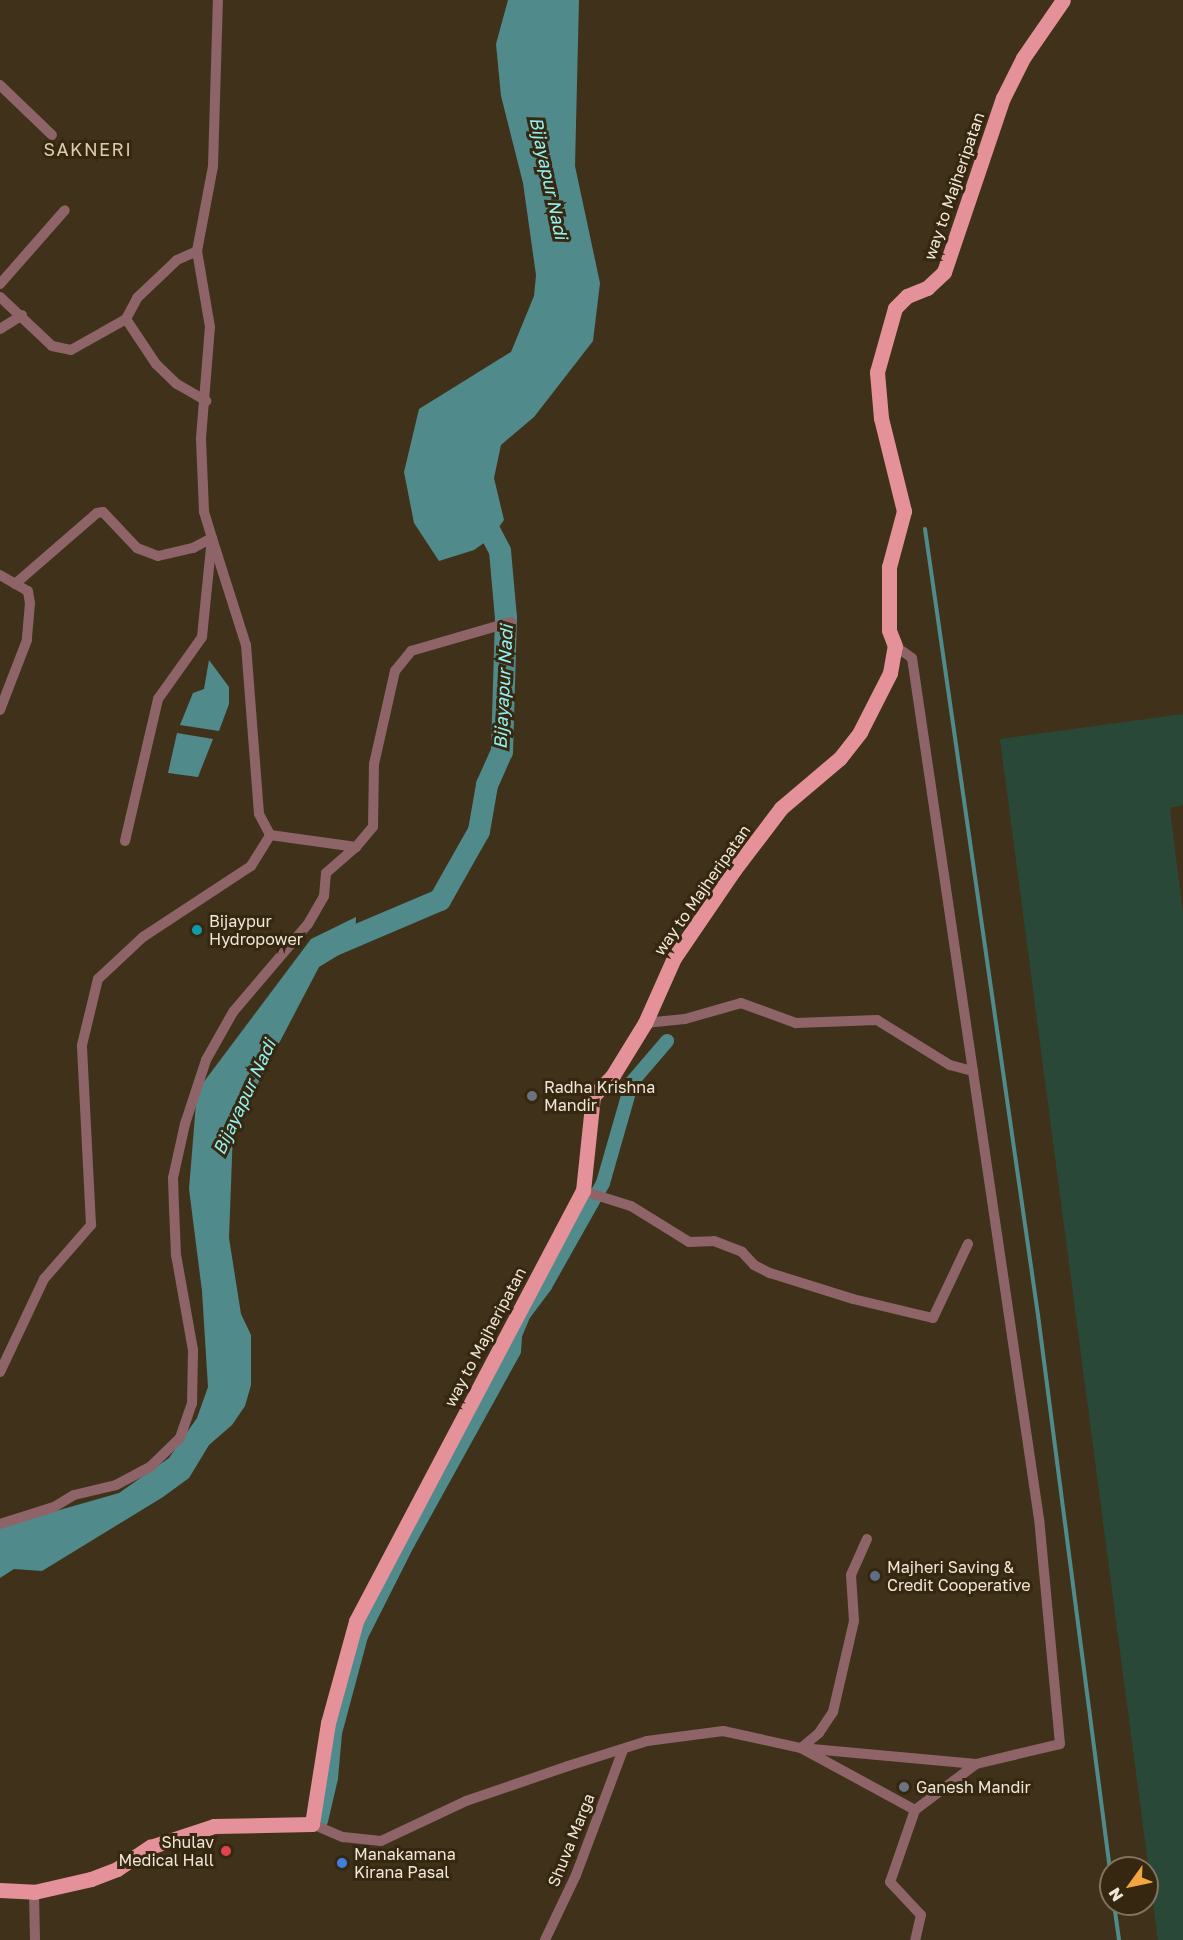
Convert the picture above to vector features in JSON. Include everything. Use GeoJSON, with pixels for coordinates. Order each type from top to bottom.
{"type":"FeatureCollection","features":[{"type":"Feature","properties":{"kind":"main road","name":"way to Majheripatan"},"geometry":{"type":"LineString","coordinates":[[312,1824],[328,1723],[356,1621],[583,1191],[593,1096],[613,1075],[645,1023],[674,958],[734,870],[781,808],[840,758],[860,732],[890,673],[895,646],[889,630],[889,567],[904,511],[881,418],[877,372],[895,308],[907,296],[927,288],[944,272],[1004,98],[1023,58],[1063,0]]}},
{"type":"Feature","properties":{"kind":"main road"},"geometry":{"type":"LineString","coordinates":[[0,1890],[34,1892],[117,1869],[150,1847],[180,1834],[214,1826],[312,1824]]}},
{"type":"Feature","properties":{"kind":"street"},"geometry":{"type":"LineString","coordinates":[[218,0],[213,166],[197,251],[210,327],[200,475],[204,511],[246,645],[259,814],[270,835]]}},
{"type":"Feature","properties":{"kind":"street"},"geometry":{"type":"LineString","coordinates":[[0,85],[51,135]]}},
{"type":"Feature","properties":{"kind":"street"},"geometry":{"type":"LineString","coordinates":[[0,284],[65,210]]}},
{"type":"Feature","properties":{"kind":"street"},"geometry":{"type":"LineString","coordinates":[[0,297],[22,315],[52,346],[71,350],[126,319],[137,298],[177,260],[197,251]]}},
{"type":"Feature","properties":{"kind":"street"},"geometry":{"type":"LineString","coordinates":[[0,329],[22,315]]}},
{"type":"Feature","properties":{"kind":"street"},"geometry":{"type":"LineString","coordinates":[[126,319],[156,364],[177,384],[206,401]]}},
{"type":"Feature","properties":{"kind":"street"},"geometry":{"type":"LineString","coordinates":[[15,584],[97,513],[103,512],[137,548],[158,555],[193,548],[213,538]]}},
{"type":"Feature","properties":{"kind":"street"},"geometry":{"type":"LineString","coordinates":[[125,841],[159,699],[202,637],[213,538]]}},
{"type":"Feature","properties":{"kind":"street"},"geometry":{"type":"LineString","coordinates":[[0,574],[28,591],[30,603],[27,640],[0,710]]}},
{"type":"Feature","properties":{"kind":"street"},"geometry":{"type":"LineString","coordinates":[[0,1524],[54,1508],[74,1495],[116,1485],[151,1466],[180,1438],[192,1404],[193,1350],[176,1255],[173,1178],[185,1124],[206,1060],[233,1012],[308,924],[324,896],[326,873],[356,847],[373,827],[374,764],[394,671],[411,651],[506,623]]}},
{"type":"Feature","properties":{"kind":"street"},"geometry":{"type":"LineString","coordinates":[[312,1824],[343,1837],[381,1840],[466,1800],[647,1741],[723,1731],[801,1748],[976,1764],[1055,1747],[1060,1739],[1039,1519],[912,658],[895,646]]}},
{"type":"Feature","properties":{"kind":"street"},"geometry":{"type":"LineString","coordinates":[[270,835],[356,847]]}},
{"type":"Feature","properties":{"kind":"street"},"geometry":{"type":"LineString","coordinates":[[0,1372],[44,1280],[91,1225],[82,1045],[98,979],[143,937],[251,866],[270,835]]}},
{"type":"Feature","properties":{"kind":"street"},"geometry":{"type":"LineString","coordinates":[[645,1023],[685,1019],[741,1002],[796,1023],[877,1020],[950,1065],[973,1071]]}},
{"type":"Feature","properties":{"kind":"street"},"geometry":{"type":"LineString","coordinates":[[583,1191],[631,1206],[690,1242],[714,1241],[742,1252],[754,1265],[770,1273],[853,1299],[933,1318],[968,1244]]}},
{"type":"Feature","properties":{"kind":"street"},"geometry":{"type":"LineString","coordinates":[[801,1748],[819,1733],[833,1713],[854,1621],[851,1575],[867,1539]]}},
{"type":"Feature","properties":{"kind":"street"},"geometry":{"type":"LineString","coordinates":[[801,1748],[915,1810]]}},
{"type":"Feature","properties":{"kind":"street","name":"Shuva Marga"},"geometry":{"type":"LineString","coordinates":[[545,1940],[576,1875],[623,1750]]}},
{"type":"Feature","properties":{"kind":"street"},"geometry":{"type":"LineString","coordinates":[[915,1940],[921,1915],[890,1882],[915,1810],[976,1764]]}},
{"type":"Feature","properties":{"kind":"street"},"geometry":{"type":"LineString","coordinates":[[34,1892],[35,1940]]}},
{"type":"Feature","properties":{"kind":"green space"},"geometry":{"type":"Polygon","coordinates":[[[1183,714],[1183,805],[1170,808],[1183,914],[1183,1940],[1158,1940],[1155,1916],[1159,1916],[1159,1856],[1147,1856],[1000,739],[1183,714]]]}},
{"type":"Feature","properties":{"kind":"water"},"geometry":{"type":"Polygon","coordinates":[[[508,0],[579,0],[575,166],[600,283],[593,341],[534,417],[501,445],[494,478],[504,520],[491,538],[474,550],[439,561],[414,523],[404,472],[419,409],[511,352],[534,296],[536,275],[523,183],[501,96],[496,44],[508,0]]]}},
{"type":"Feature","properties":{"kind":"water"},"geometry":{"type":"Polygon","coordinates":[[[209,660],[229,687],[229,704],[219,731],[180,725],[193,693],[204,689],[209,660]]]}},
{"type":"Feature","properties":{"kind":"water"},"geometry":{"type":"Polygon","coordinates":[[[177,733],[213,739],[198,777],[168,773],[177,733]]]}},
{"type":"Feature","properties":{"kind":"water"},"geometry":{"type":"Polygon","coordinates":[[[356,917],[355,945],[319,967],[233,1131],[229,1238],[241,1314],[251,1335],[251,1385],[245,1406],[232,1425],[209,1445],[189,1478],[163,1497],[42,1571],[14,1569],[0,1578],[0,1527],[119,1493],[169,1458],[197,1418],[208,1387],[202,1291],[189,1189],[197,1091],[311,939],[356,917]]]}},
{"type":"Feature","properties":{"kind":"waterway","name":"Bijayapur Nadi"},"geometry":{"type":"LineString","coordinates":[[327,948],[440,900],[479,831],[487,785],[502,752],[506,618],[500,551],[478,509]]}},
{"type":"Feature","properties":{"kind":"waterway"},"geometry":{"type":"LineString","coordinates":[[925,529],[1038,1315],[1108,1856]]}},
{"type":"Feature","properties":{"kind":"waterway"},"geometry":{"type":"LineString","coordinates":[[321,1821],[331,1778],[335,1733],[361,1636],[408,1543],[514,1351],[515,1335],[524,1314],[545,1286],[603,1183],[632,1082],[667,1041]]}},
{"type":"Feature","properties":{"kind":"waterway"},"geometry":{"type":"LineString","coordinates":[[1116,1916],[1119,1940]]}},
{"type":"Feature","properties":{"kind":"place","name":"Bijaypur Hydropower"},"geometry":{"type":"Point","coordinates":[197,930]}},
{"type":"Feature","properties":{"kind":"place","name":"Radha Krishna Mandir"},"geometry":{"type":"Point","coordinates":[532,1096]}},
{"type":"Feature","properties":{"kind":"place","name":"Majheri Saving & Credit Cooperative"},"geometry":{"type":"Point","coordinates":[875,1576]}},
{"type":"Feature","properties":{"kind":"place","name":"Ganesh Mandir"},"geometry":{"type":"Point","coordinates":[904,1787]}},
{"type":"Feature","properties":{"kind":"place","name":"Shulav Medical Hall"},"geometry":{"type":"Point","coordinates":[226,1851]}},
{"type":"Feature","properties":{"kind":"place","name":"Manakamana Kirana Pasal"},"geometry":{"type":"Point","coordinates":[342,1863]}},
{"type":"Feature","properties":{"kind":"district","name":"SAKNERI"},"geometry":{"type":"Point","coordinates":[88,149]}}]}
